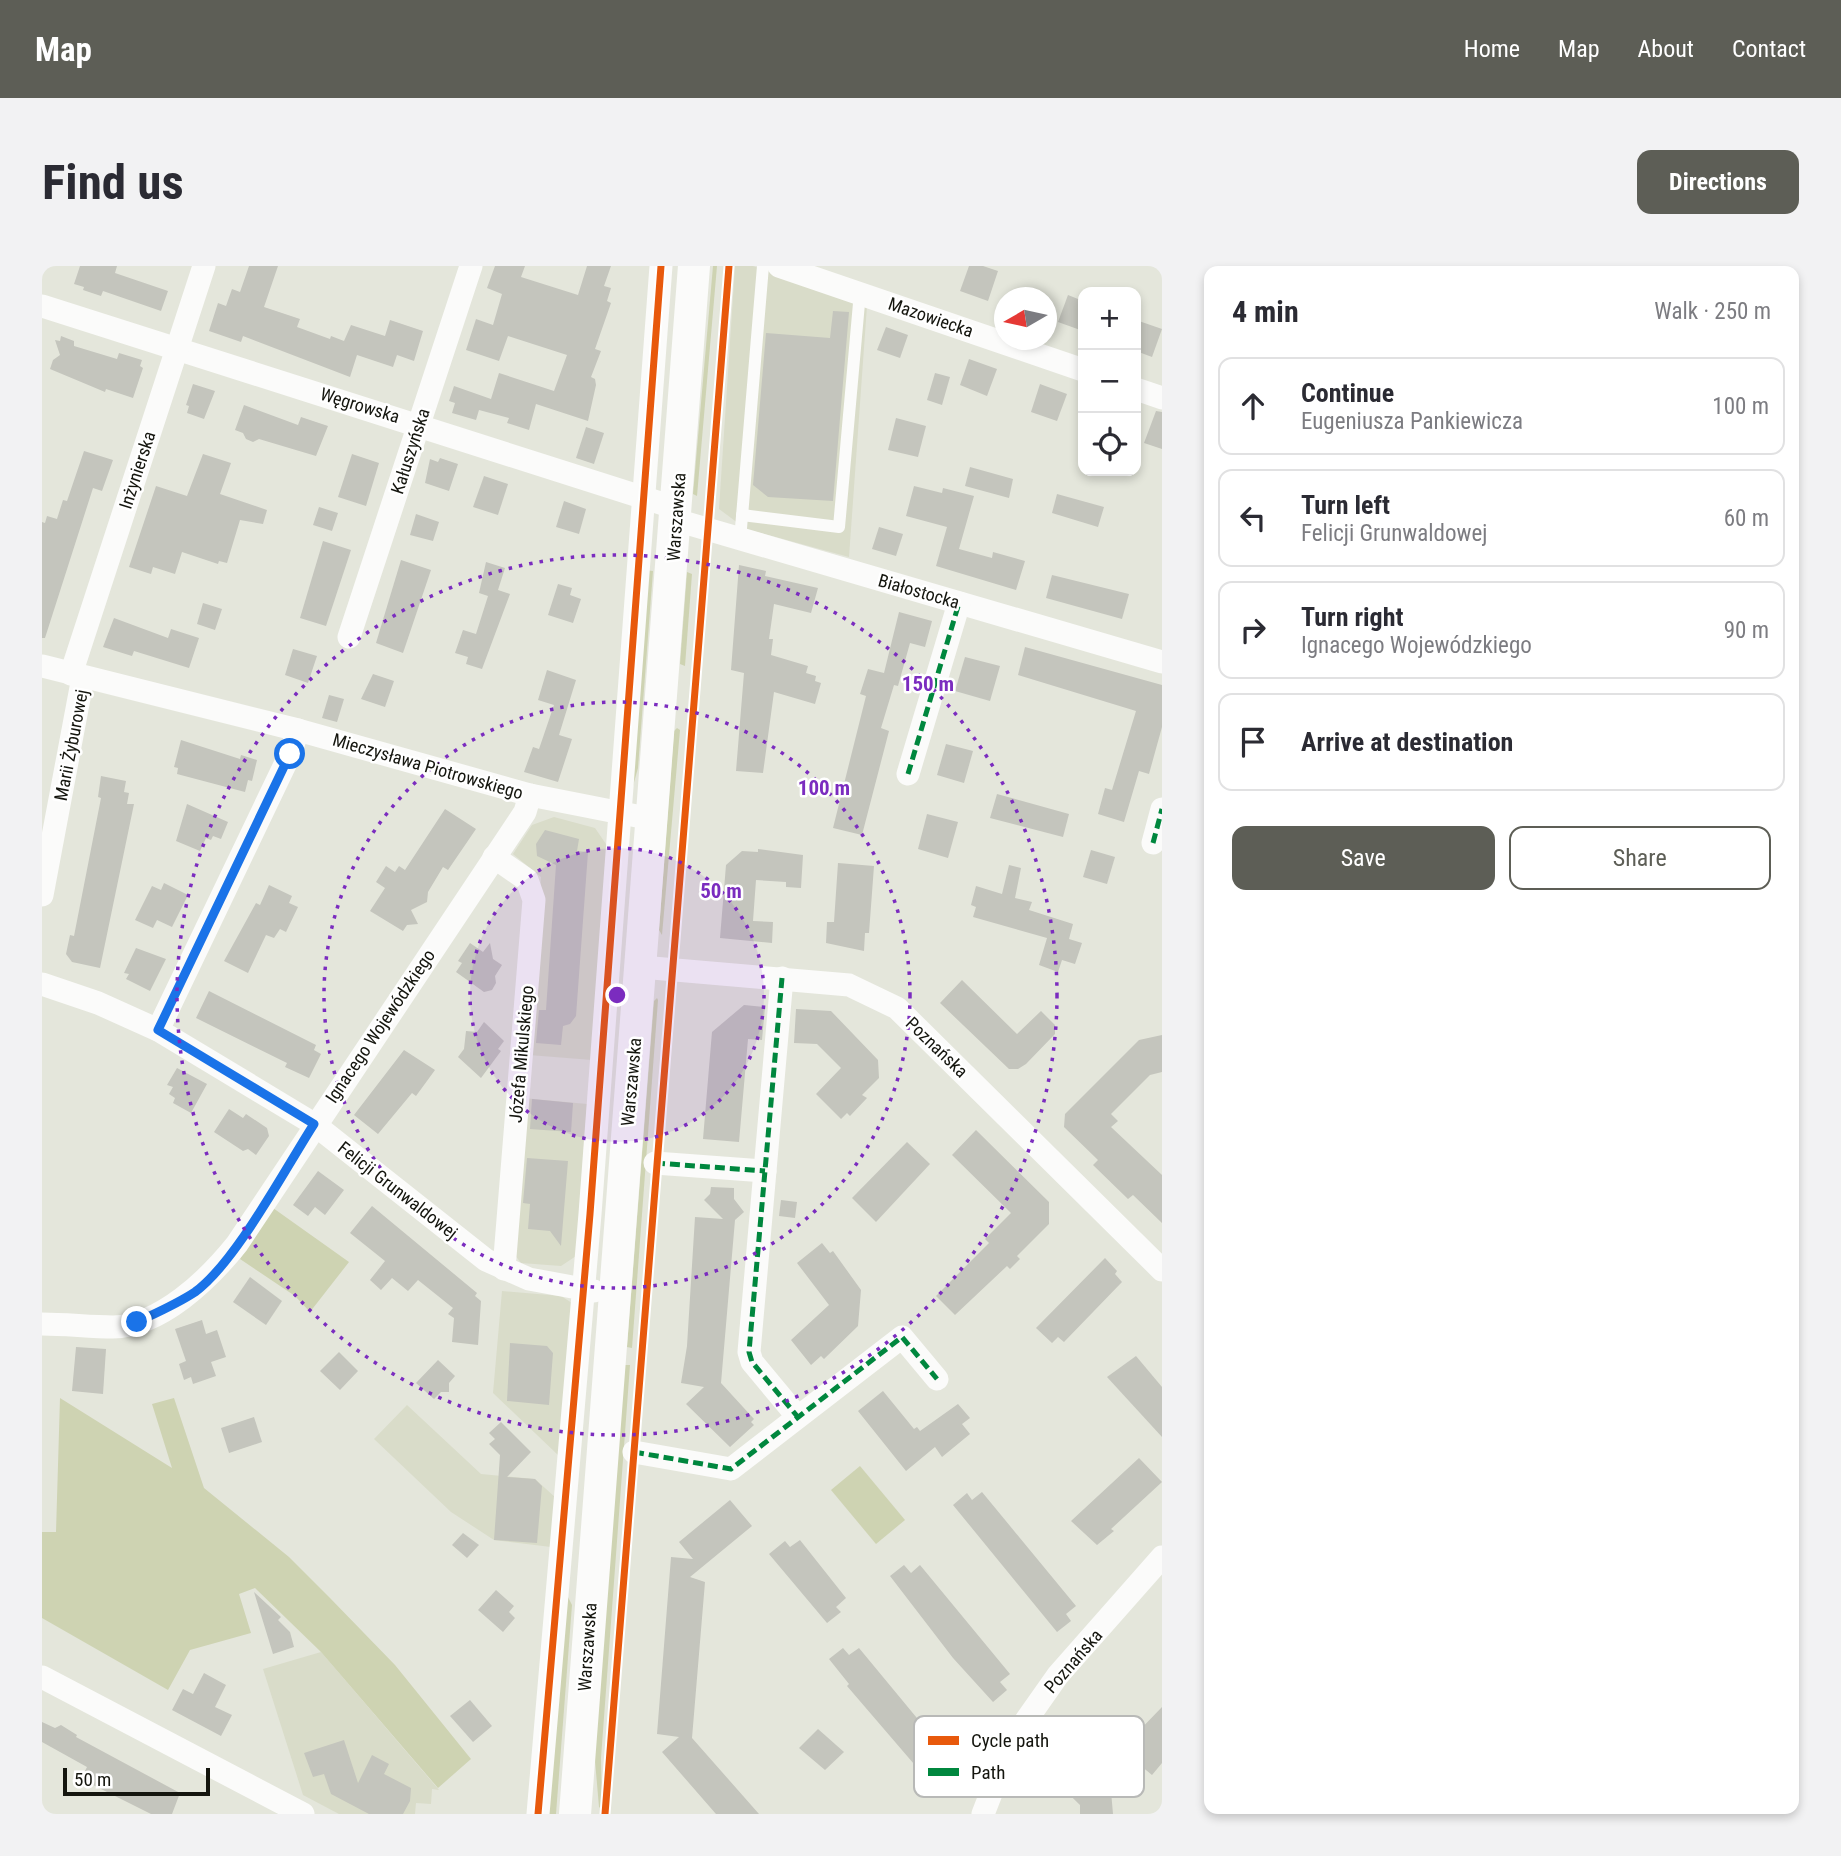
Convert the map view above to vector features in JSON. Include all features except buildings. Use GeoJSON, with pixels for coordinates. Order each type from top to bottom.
{"type":"FeatureCollection","features":[{"type":"Feature","properties":{"kind":"main road","name":"Warszawska"},"geometry":{"type":"LineString","coordinates":[[575,1814],[694,266]]}},
{"type":"Feature","properties":{"kind":"street","name":"Inżynierska"},"geometry":{"type":"LineString","coordinates":[[77,676],[204,266]]}},
{"type":"Feature","properties":{"kind":"street","name":"Kałuszyńska"},"geometry":{"type":"LineString","coordinates":[[349,636],[471,266]]}},
{"type":"Feature","properties":{"kind":"street"},"geometry":{"type":"LineString","coordinates":[[538,1814],[581,1289],[590,1214],[661,266]]}},
{"type":"Feature","properties":{"kind":"street","name":"Mazowiecka"},"geometry":{"type":"LineString","coordinates":[[779,266],[1078,368]]}},
{"type":"Feature","properties":{"kind":"street","name":"Węgrowska"},"geometry":{"type":"LineString","coordinates":[[42,306],[419,424],[642,499],[676,514]]}},
{"type":"Feature","properties":{"kind":"street"},"geometry":{"type":"LineString","coordinates":[[1141,391],[1162,398]]}},
{"type":"Feature","properties":{"kind":"street","name":"Białostocka"},"geometry":{"type":"LineString","coordinates":[[676,514],[740,540],[1162,662]]}},
{"type":"Feature","properties":{"kind":"street"},"geometry":{"type":"LineString","coordinates":[[908,774],[959,603]]}},
{"type":"Feature","properties":{"kind":"street","name":"Mieczysława Piotrowskiego"},"geometry":{"type":"LineString","coordinates":[[42,666],[298,730],[530,795],[652,819]]}},
{"type":"Feature","properties":{"kind":"street","name":"Marii Żyburowej"},"geometry":{"type":"LineString","coordinates":[[42,895],[77,676]]}},
{"type":"Feature","properties":{"kind":"street"},"geometry":{"type":"LineString","coordinates":[[158,1030],[290,754],[298,730]]}},
{"type":"Feature","properties":{"kind":"street","name":"Ignacego Wojewódzkiego"},"geometry":{"type":"LineString","coordinates":[[42,1324],[113,1327],[137,1322],[194,1292],[237,1244],[314,1124],[525,813],[530,795]]}},
{"type":"Feature","properties":{"kind":"street"},"geometry":{"type":"LineString","coordinates":[[1153,843],[1162,809]]}},
{"type":"Feature","properties":{"kind":"street","name":"Józefa Mikulskiego"},"geometry":{"type":"LineString","coordinates":[[495,857],[527,880],[534,900],[504,1269]]}},
{"type":"Feature","properties":{"kind":"street","name":"Poznańska"},"geometry":{"type":"LineString","coordinates":[[641,967],[849,985],[897,1008],[1162,1269]]}},
{"type":"Feature","properties":{"kind":"street"},"geometry":{"type":"LineString","coordinates":[[782,978],[749,1352],[752,1362],[797,1416]]}},
{"type":"Feature","properties":{"kind":"street","name":"Felicji Grunwaldowej"},"geometry":{"type":"LineString","coordinates":[[42,984],[98,1003],[158,1030],[314,1124],[486,1260],[529,1279],[614,1293]]}},
{"type":"Feature","properties":{"kind":"street"},"geometry":{"type":"LineString","coordinates":[[655,1163],[765,1171]]}},
{"type":"Feature","properties":{"kind":"street"},"geometry":{"type":"LineString","coordinates":[[634,1452],[731,1469],[902,1337],[937,1380]]}},
{"type":"Feature","properties":{"kind":"street","name":"Poznańska"},"geometry":{"type":"LineString","coordinates":[[1029,1716],[1058,1675],[1162,1557]]}},
{"type":"Feature","properties":{"kind":"street"},"geometry":{"type":"LineString","coordinates":[[42,1677],[303,1814]]}},
{"type":"Feature","properties":{"kind":"street","name":"Poznańska"},"geometry":{"type":"LineString","coordinates":[[983,1814],[990,1797]]}},
{"type":"Feature","properties":{"kind":"lane"},"geometry":{"type":"LineString","coordinates":[[740,540],[764,266]]}},
{"type":"Feature","properties":{"kind":"lane"},"geometry":{"type":"LineString","coordinates":[[742,515],[839,527],[860,292]]}},
{"type":"Feature","properties":{"kind":"shaded area"},"geometry":{"type":"Polygon","coordinates":[[[735,266],[753,266],[867,306],[849,557],[746,529],[719,509],[735,266]]]}},
{"type":"Feature","properties":{"kind":"shaded area"},"geometry":{"type":"Polygon","coordinates":[[[554,817],[595,828],[608,847],[592,1060],[529,1055],[541,877],[513,854],[532,825],[554,817]]]}},
{"type":"Feature","properties":{"kind":"shaded area"},"geometry":{"type":"Polygon","coordinates":[[[523,1098],[587,1104],[576,1256],[561,1266],[521,1263],[511,1250],[523,1098]]]}},
{"type":"Feature","properties":{"kind":"shaded area"},"geometry":{"type":"Polygon","coordinates":[[[502,1291],[561,1296],[572,1303],[559,1456],[493,1393],[502,1291]]]}},
{"type":"Feature","properties":{"kind":"shaded area"},"geometry":{"type":"Polygon","coordinates":[[[407,1405],[481,1474],[535,1479],[556,1498],[551,1547],[494,1540],[451,1512],[374,1439],[407,1405]]]}},
{"type":"Feature","properties":{"kind":"shaded area"},"geometry":{"type":"Polygon","coordinates":[[[321,1652],[439,1790],[432,1789],[431,1804],[416,1803],[415,1814],[339,1814],[303,1795],[263,1669],[321,1652]]]}},
{"type":"Feature","properties":{"kind":"green space"},"geometry":{"type":"Polygon","coordinates":[[[713,266],[717,266],[697,496],[693,494],[713,266]]]}},
{"type":"Feature","properties":{"kind":"green space"},"geometry":{"type":"Polygon","coordinates":[[[645,570],[653,571],[638,768],[631,793],[645,570]]]}},
{"type":"Feature","properties":{"kind":"green space"},"geometry":{"type":"Polygon","coordinates":[[[687,572],[692,574],[685,666],[680,664],[687,572]]]}},
{"type":"Feature","properties":{"kind":"green space"},"geometry":{"type":"Polygon","coordinates":[[[677,728],[680,730],[662,935],[659,930],[674,731],[677,728]]]}},
{"type":"Feature","properties":{"kind":"green space"},"geometry":{"type":"Polygon","coordinates":[[[657,998],[632,1348],[627,1347],[654,1001],[657,998]]]}},
{"type":"Feature","properties":{"kind":"green space"},"geometry":{"type":"Polygon","coordinates":[[[273,1208],[349,1262],[310,1312],[295,1296],[240,1259],[273,1208]]]}},
{"type":"Feature","properties":{"kind":"green space"},"geometry":{"type":"Polygon","coordinates":[[[624,1365],[630,1365],[601,1758],[602,1809],[599,1807],[594,1749],[624,1365]]]}},
{"type":"Feature","properties":{"kind":"green space"},"geometry":{"type":"Polygon","coordinates":[[[60,1398],[172,1468],[152,1404],[174,1398],[204,1488],[289,1557],[330,1598],[395,1665],[471,1759],[438,1788],[321,1652],[255,1588],[239,1594],[251,1633],[190,1650],[168,1690],[42,1618],[42,1532],[56,1532],[60,1398]]]}},
{"type":"Feature","properties":{"kind":"green space"},"geometry":{"type":"Polygon","coordinates":[[[860,1466],[905,1520],[876,1544],[831,1490],[860,1466]]]}},
{"type":"Feature","properties":{"kind":"green space"},"geometry":{"type":"Polygon","coordinates":[[[567,1595],[572,1605],[556,1814],[545,1814],[567,1595]]]}},
{"type":"Feature","properties":{"kind":"marked path"},"geometry":{"type":"LineString","coordinates":[[908,774],[959,603]]}},
{"type":"Feature","properties":{"kind":"marked path"},"geometry":{"type":"LineString","coordinates":[[1153,843],[1162,809]]}},
{"type":"Feature","properties":{"kind":"marked path"},"geometry":{"type":"LineString","coordinates":[[782,978],[749,1352],[752,1362],[797,1416]]}},
{"type":"Feature","properties":{"kind":"marked path"},"geometry":{"type":"LineString","coordinates":[[655,1163],[765,1171]]}},
{"type":"Feature","properties":{"kind":"marked path"},"geometry":{"type":"LineString","coordinates":[[634,1452],[731,1469],[902,1337],[937,1379]]}},
{"type":"Feature","properties":{"kind":"cycle path"},"geometry":{"type":"LineString","coordinates":[[538,1814],[590,1214],[661,266]]}},
{"type":"Feature","properties":{"kind":"cycle path"},"geometry":{"type":"LineString","coordinates":[[605,1814],[729,266]]}},
{"type":"Feature","properties":{"kind":"route"},"geometry":{"type":"LineString","coordinates":[[137,1322],[194,1292],[218,1269],[314,1124],[158,1030],[290,754]]}}]}
